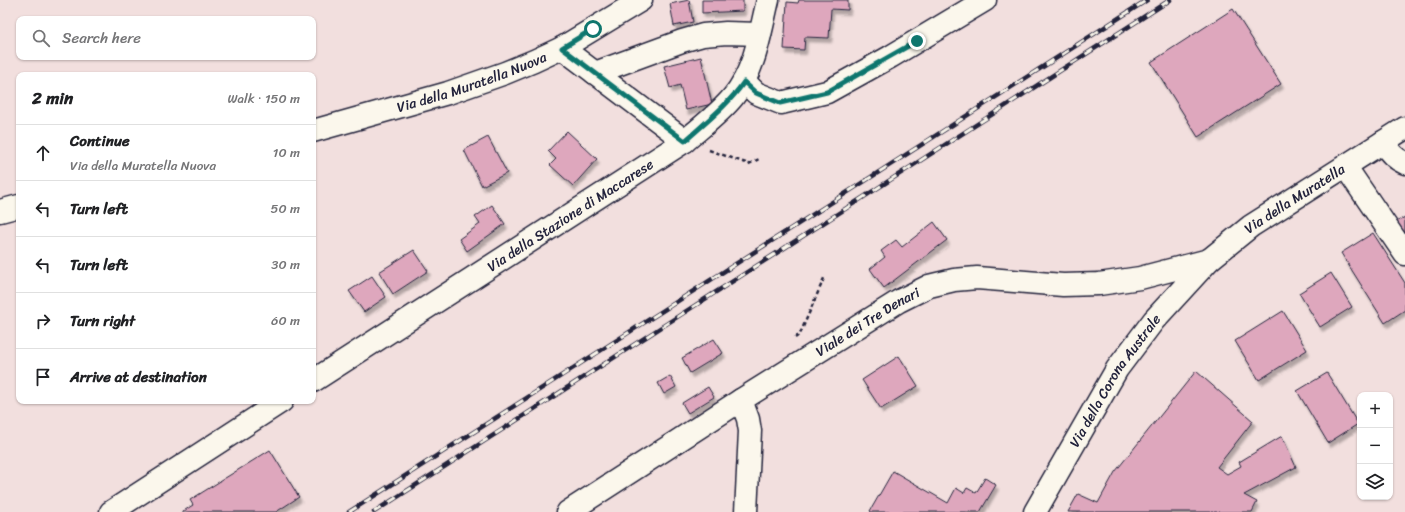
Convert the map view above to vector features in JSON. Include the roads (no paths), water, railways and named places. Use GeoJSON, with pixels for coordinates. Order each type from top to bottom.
{"type":"FeatureCollection","features":[{"type":"Feature","properties":{"kind":"street","name":"Via della Muratella Nuova"},"geometry":{"type":"LineString","coordinates":[[316,130],[448,93],[505,73],[562,48],[641,0]]}},
{"type":"Feature","properties":{"kind":"street","name":"Via della Stazione di Maccarese"},"geometry":{"type":"LineString","coordinates":[[316,379],[685,141],[733,98],[744,82],[752,64],[768,0]]}},
{"type":"Feature","properties":{"kind":"street"},"geometry":{"type":"LineString","coordinates":[[744,82],[756,93],[780,103],[827,92],[890,57],[985,0]]}},
{"type":"Feature","properties":{"kind":"street"},"geometry":{"type":"LineString","coordinates":[[595,73],[698,36],[726,33],[760,34]]}},
{"type":"Feature","properties":{"kind":"street"},"geometry":{"type":"LineString","coordinates":[[562,48],[685,141]]}},
{"type":"Feature","properties":{"kind":"street","name":"Via della Muratella"},"geometry":{"type":"LineString","coordinates":[[1209,260],[1251,226],[1405,128]]}},
{"type":"Feature","properties":{"kind":"street"},"geometry":{"type":"LineString","coordinates":[[1383,142],[1392,155],[1405,163]]}},
{"type":"Feature","properties":{"kind":"street"},"geometry":{"type":"LineString","coordinates":[[1345,166],[1405,254]]}},
{"type":"Feature","properties":{"kind":"street"},"geometry":{"type":"LineString","coordinates":[[0,211],[16,207]]}},
{"type":"Feature","properties":{"kind":"street","name":"Viale dei Tre Denari"},"geometry":{"type":"LineString","coordinates":[[568,512],[741,400],[922,289],[954,280],[977,278],[1056,285],[1099,284],[1140,278],[1209,260]]}},
{"type":"Feature","properties":{"kind":"street","name":"Via della Corona Australe"},"geometry":{"type":"LineString","coordinates":[[1035,512],[1117,369],[1154,320],[1209,260]]}},
{"type":"Feature","properties":{"kind":"street"},"geometry":{"type":"LineString","coordinates":[[741,400],[748,419],[750,431],[746,512]]}},
{"type":"Feature","properties":{"kind":"street"},"geometry":{"type":"LineString","coordinates":[[111,512],[277,404]]}},
{"type":"Feature","properties":{"kind":"railway"},"geometry":{"type":"LineString","coordinates":[[349,512],[1147,0]]}},
{"type":"Feature","properties":{"kind":"railway"},"geometry":{"type":"LineString","coordinates":[[374,512],[1170,0]]}}]}
